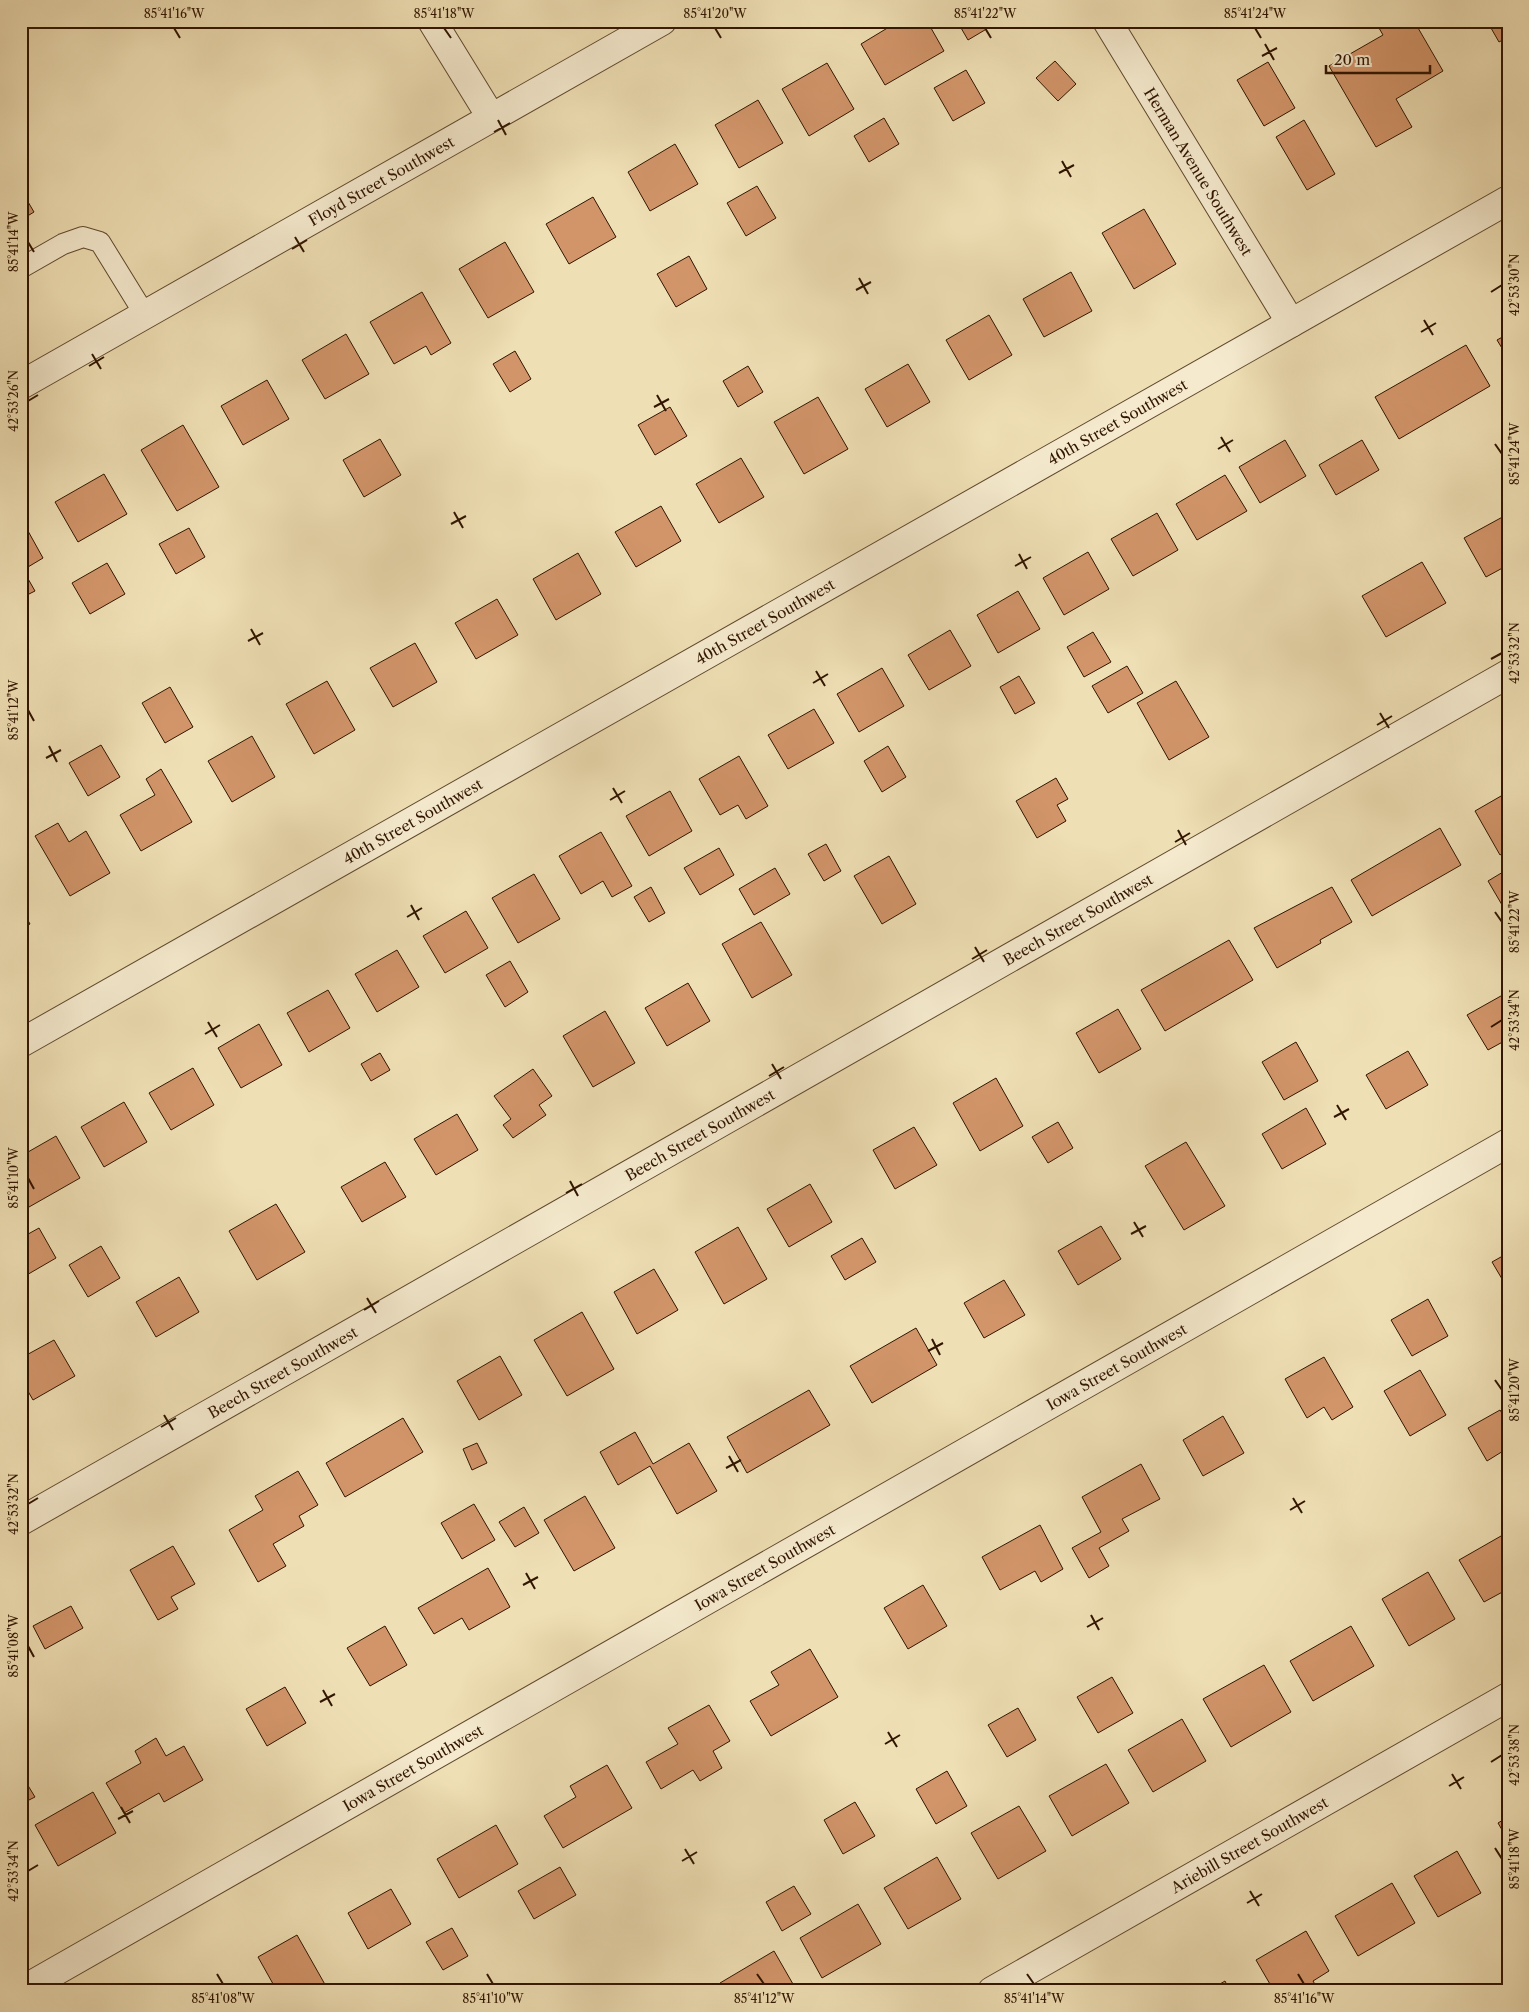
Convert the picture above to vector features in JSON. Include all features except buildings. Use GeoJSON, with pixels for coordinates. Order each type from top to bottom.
{"type":"FeatureCollection","features":[{"type":"Feature","properties":{"kind":"street"},"geometry":{"type":"LineString","coordinates":[[432,21],[491,117]]}},
{"type":"Feature","properties":{"kind":"street","name":"Floyd Street Southwest"},"geometry":{"type":"LineString","coordinates":[[21,385],[662,21]]}},
{"type":"Feature","properties":{"kind":"street","name":"Herman Avenue Southwest"},"geometry":{"type":"LineString","coordinates":[[1107,21],[1291,323]]}},
{"type":"Feature","properties":{"kind":"street","name":"40th Street Southwest"},"geometry":{"type":"LineString","coordinates":[[21,1043],[1508,200]]}},
{"type":"Feature","properties":{"kind":"street","name":"Beech Street Southwest"},"geometry":{"type":"LineString","coordinates":[[21,1521],[1508,674]]}},
{"type":"Feature","properties":{"kind":"street","name":"Iowa Street Southwest"},"geometry":{"type":"LineString","coordinates":[[21,1991],[1508,1143]]}},
{"type":"Feature","properties":{"kind":"street","name":"Ariebill Street Southwest"},"geometry":{"type":"LineString","coordinates":[[992,1991],[1508,1697]]}},
{"type":"Feature","properties":{"kind":"lane"},"geometry":{"type":"LineString","coordinates":[[21,268],[63,244],[83,237],[100,242],[144,315]]}}]}
